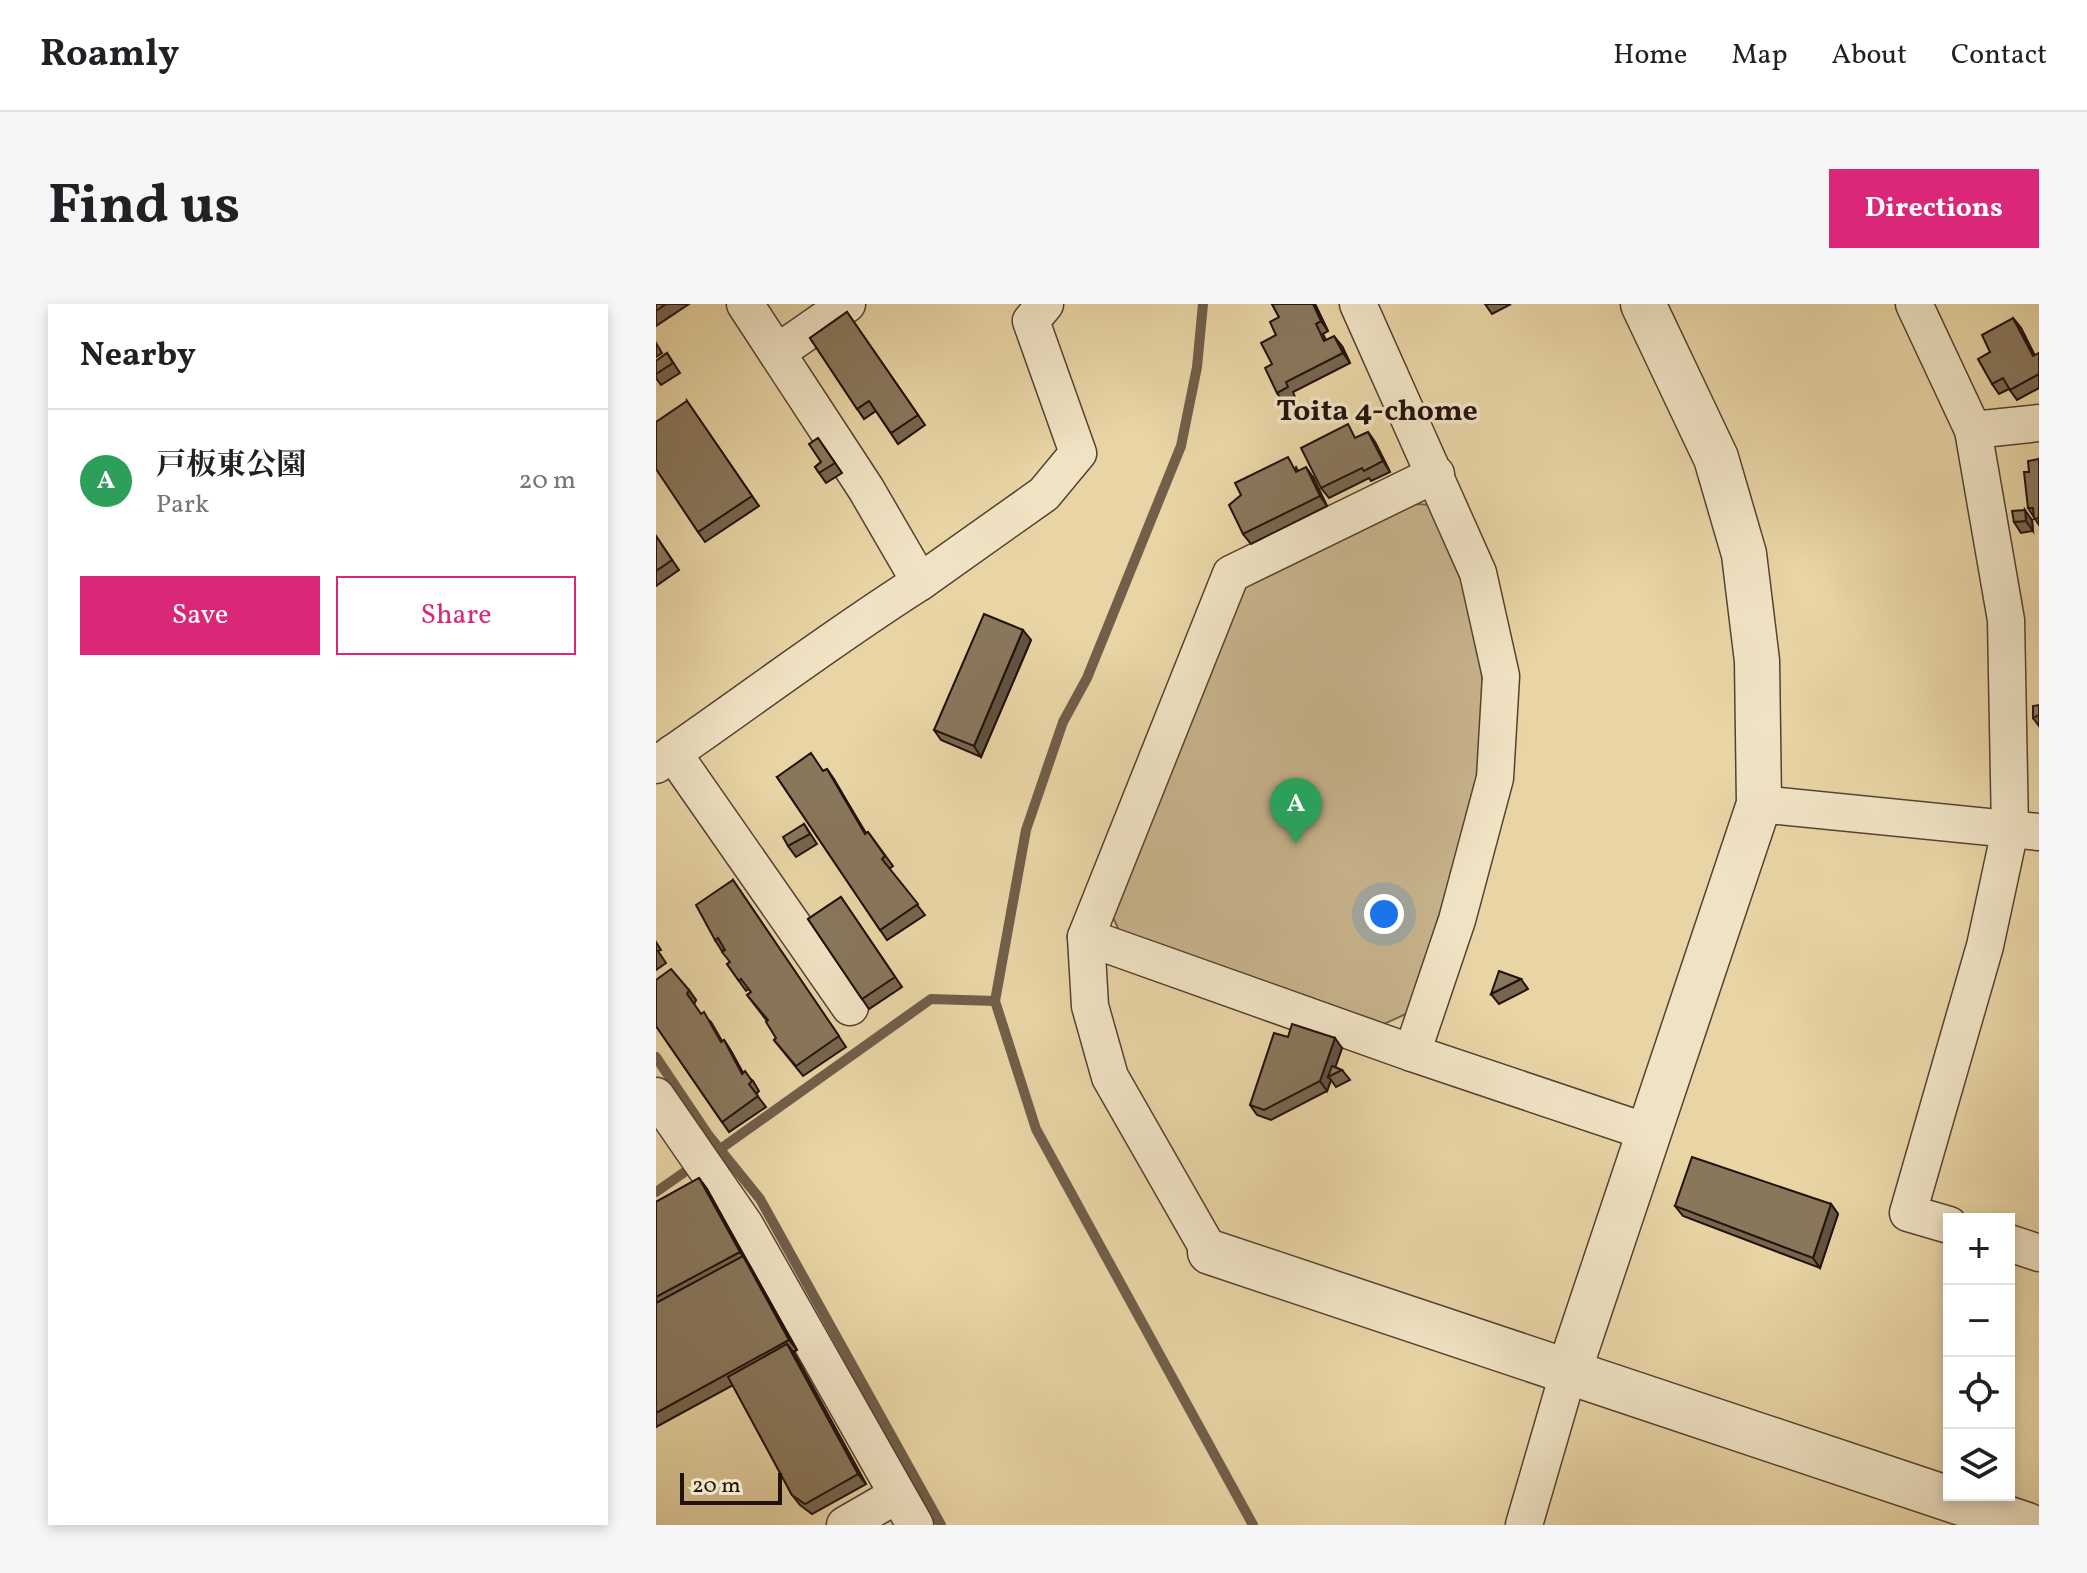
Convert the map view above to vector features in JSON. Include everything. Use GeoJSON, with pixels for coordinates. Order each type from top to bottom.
{"type":"FeatureCollection","features":[{"type":"Feature","properties":{"kind":"street"},"geometry":{"type":"LineString","coordinates":[[745,304],[920,582]]}},
{"type":"Feature","properties":{"kind":"street"},"geometry":{"type":"LineString","coordinates":[[778,352],[847,304]]}},
{"type":"Feature","properties":{"kind":"street"},"geometry":{"type":"LineString","coordinates":[[850,1007],[664,759],[832,638],[920,582],[1044,494],[1078,453],[1031,321],[1045,304]]}},
{"type":"Feature","properties":{"kind":"street"},"geometry":{"type":"LineString","coordinates":[[1358,304],[1478,573],[1501,676],[1495,778],[1457,920],[1412,1053]]}},
{"type":"Feature","properties":{"kind":"street"},"geometry":{"type":"LineString","coordinates":[[1524,1525],[1568,1374],[1759,804],[1757,661],[1744,554],[1716,458],[1643,304]]}},
{"type":"Feature","properties":{"kind":"street"},"geometry":{"type":"LineString","coordinates":[[1914,304],[1973,430],[2023,620],[2025,831],[1985,946],[1908,1213],[1943,1223]]}},
{"type":"Feature","properties":{"kind":"street"},"geometry":{"type":"LineString","coordinates":[[1973,430],[2039,423]]}},
{"type":"Feature","properties":{"kind":"street"},"geometry":{"type":"LineString","coordinates":[[1436,474],[1231,574],[1086,937],[1090,1006],[1110,1077],[1210,1252],[2027,1525]]}},
{"type":"Feature","properties":{"kind":"street"},"geometry":{"type":"LineString","coordinates":[[1759,804],[2025,831]]}},
{"type":"Feature","properties":{"kind":"street"},"geometry":{"type":"LineString","coordinates":[[1086,937],[1412,1053],[1650,1133]]}},
{"type":"Feature","properties":{"kind":"street"},"geometry":{"type":"LineString","coordinates":[[656,1096],[745,1225],[906,1510],[845,1525]]}},
{"type":"Feature","properties":{"kind":"street"},"geometry":{"type":"LineString","coordinates":[[2015,1245],[2039,1253]]}},
{"type":"Feature","properties":{"kind":"shaded area"},"geometry":{"type":"Polygon","coordinates":[[[1413,504],[1436,505],[1455,548],[1481,660],[1484,715],[1475,803],[1408,1013],[1384,1024],[1120,933],[1112,915],[1233,597],[1250,582],[1413,504]]]}},
{"type":"Feature","properties":{"kind":"building"},"geometry":{"type":"Polygon","coordinates":[[[1272,304],[1313,304],[1321,321],[1316,324],[1324,341],[1334,336],[1343,353],[1286,382],[1288,387],[1277,393],[1265,368],[1272,364],[1261,343],[1276,335],[1270,322],[1279,317],[1272,304]]]}},
{"type":"Feature","properties":{"kind":"building"},"geometry":{"type":"Polygon","coordinates":[[[847,312],[918,415],[891,433],[869,401],[857,409],[810,338],[847,312]]]}},
{"type":"Feature","properties":{"kind":"building"},"geometry":{"type":"Polygon","coordinates":[[[2013,318],[2033,356],[2039,353],[2039,374],[2010,390],[2003,378],[1992,384],[1978,359],[1990,352],[1982,335],[2013,318]]]}},
{"type":"Feature","properties":{"kind":"building"},"geometry":{"type":"Polygon","coordinates":[[[667,353],[673,363],[656,374],[656,361],[667,353]]]}},
{"type":"Feature","properties":{"kind":"building"},"geometry":{"type":"Polygon","coordinates":[[[687,401],[752,496],[698,532],[656,469],[656,422],[687,401]]]}},
{"type":"Feature","properties":{"kind":"building"},"geometry":{"type":"Polygon","coordinates":[[[1348,424],[1355,438],[1368,432],[1383,461],[1321,488],[1301,448],[1348,424]]]}},
{"type":"Feature","properties":{"kind":"building"},"geometry":{"type":"Polygon","coordinates":[[[818,438],[835,463],[819,473],[815,467],[821,462],[809,444],[818,438]]]}},
{"type":"Feature","properties":{"kind":"building"},"geometry":{"type":"Polygon","coordinates":[[[1288,457],[1296,472],[1306,467],[1320,496],[1243,534],[1229,505],[1241,495],[1235,483],[1288,457]]]}},
{"type":"Feature","properties":{"kind":"building"},"geometry":{"type":"Polygon","coordinates":[[[2039,459],[2039,518],[2034,519],[2033,508],[2028,508],[2024,472],[2029,472],[2028,461],[2039,459]]]}},
{"type":"Feature","properties":{"kind":"building"},"geometry":{"type":"Polygon","coordinates":[[[2025,510],[2026,521],[2014,522],[2012,511],[2025,510]]]}},
{"type":"Feature","properties":{"kind":"building"},"geometry":{"type":"Polygon","coordinates":[[[656,536],[672,560],[656,571],[656,536]]]}},
{"type":"Feature","properties":{"kind":"building"},"geometry":{"type":"Polygon","coordinates":[[[984,614],[1023,630],[974,746],[934,730],[984,614]]]}},
{"type":"Feature","properties":{"kind":"building"},"geometry":{"type":"Polygon","coordinates":[[[2039,705],[2039,715],[2033,718],[2033,706],[2039,705]]]}},
{"type":"Feature","properties":{"kind":"building"},"geometry":{"type":"Polygon","coordinates":[[[811,753],[823,771],[827,769],[865,834],[868,832],[885,856],[882,859],[918,904],[880,930],[777,777],[811,753]]]}},
{"type":"Feature","properties":{"kind":"building"},"geometry":{"type":"Polygon","coordinates":[[[804,824],[810,834],[788,846],[783,837],[804,824]]]}},
{"type":"Feature","properties":{"kind":"building"},"geometry":{"type":"Polygon","coordinates":[[[733,880],[839,1036],[796,1066],[774,1040],[776,1038],[766,1022],[768,1020],[747,995],[751,992],[727,964],[730,962],[722,952],[725,950],[718,938],[715,940],[696,905],[733,880]]]}},
{"type":"Feature","properties":{"kind":"building"},"geometry":{"type":"Polygon","coordinates":[[[841,897],[895,977],[862,999],[808,919],[841,897]]]}},
{"type":"Feature","properties":{"kind":"building"},"geometry":{"type":"Polygon","coordinates":[[[671,969],[689,990],[687,994],[701,1014],[704,1012],[721,1042],[724,1040],[742,1074],[745,1071],[752,1081],[749,1084],[758,1096],[722,1122],[656,1026],[656,980],[671,969]]]}},
{"type":"Feature","properties":{"kind":"building"},"geometry":{"type":"Polygon","coordinates":[[[1499,971],[1521,979],[1491,994],[1499,971]]]}},
{"type":"Feature","properties":{"kind":"building"},"geometry":{"type":"Polygon","coordinates":[[[1292,1024],[1335,1038],[1320,1081],[1264,1110],[1250,1105],[1274,1033],[1288,1037],[1292,1024]]]}},
{"type":"Feature","properties":{"kind":"building"},"geometry":{"type":"Polygon","coordinates":[[[1332,1066],[1342,1070],[1328,1077],[1332,1066]]]}},
{"type":"Feature","properties":{"kind":"building"},"geometry":{"type":"Polygon","coordinates":[[[1692,1157],[1831,1204],[1813,1258],[1675,1206],[1692,1157]]]}},
{"type":"Feature","properties":{"kind":"building"},"geometry":{"type":"Polygon","coordinates":[[[699,1178],[740,1252],[656,1297],[656,1202],[699,1178]]]}},
{"type":"Feature","properties":{"kind":"building"},"geometry":{"type":"Polygon","coordinates":[[[743,1256],[789,1340],[656,1413],[656,1303],[743,1256]]]}},
{"type":"Feature","properties":{"kind":"building"},"geometry":{"type":"Polygon","coordinates":[[[787,1344],[858,1474],[805,1504],[792,1495],[728,1377],[787,1344]]]}},
{"type":"Feature","properties":{"kind":"waterway"},"geometry":{"type":"LineString","coordinates":[[1203,304],[1197,367],[1181,446],[1087,678],[1063,722],[1026,830],[995,1001],[1036,1129],[1253,1525]]}},
{"type":"Feature","properties":{"kind":"waterway"},"geometry":{"type":"LineString","coordinates":[[716,1152],[931,999],[995,1001]]}},
{"type":"Feature","properties":{"kind":"waterway"},"geometry":{"type":"LineString","coordinates":[[656,1057],[709,1136],[760,1199],[941,1525]]}},
{"type":"Feature","properties":{"kind":"waterway"},"geometry":{"type":"LineString","coordinates":[[656,1192],[689,1169]]}},
{"type":"Feature","properties":{"kind":"place","name":"戸板東公園"},"geometry":{"type":"Point","coordinates":[1296,844]}},
{"type":"Feature","properties":{"kind":"district","name":"Toita 4-chome"},"geometry":{"type":"Point","coordinates":[1377,412]}}]}
